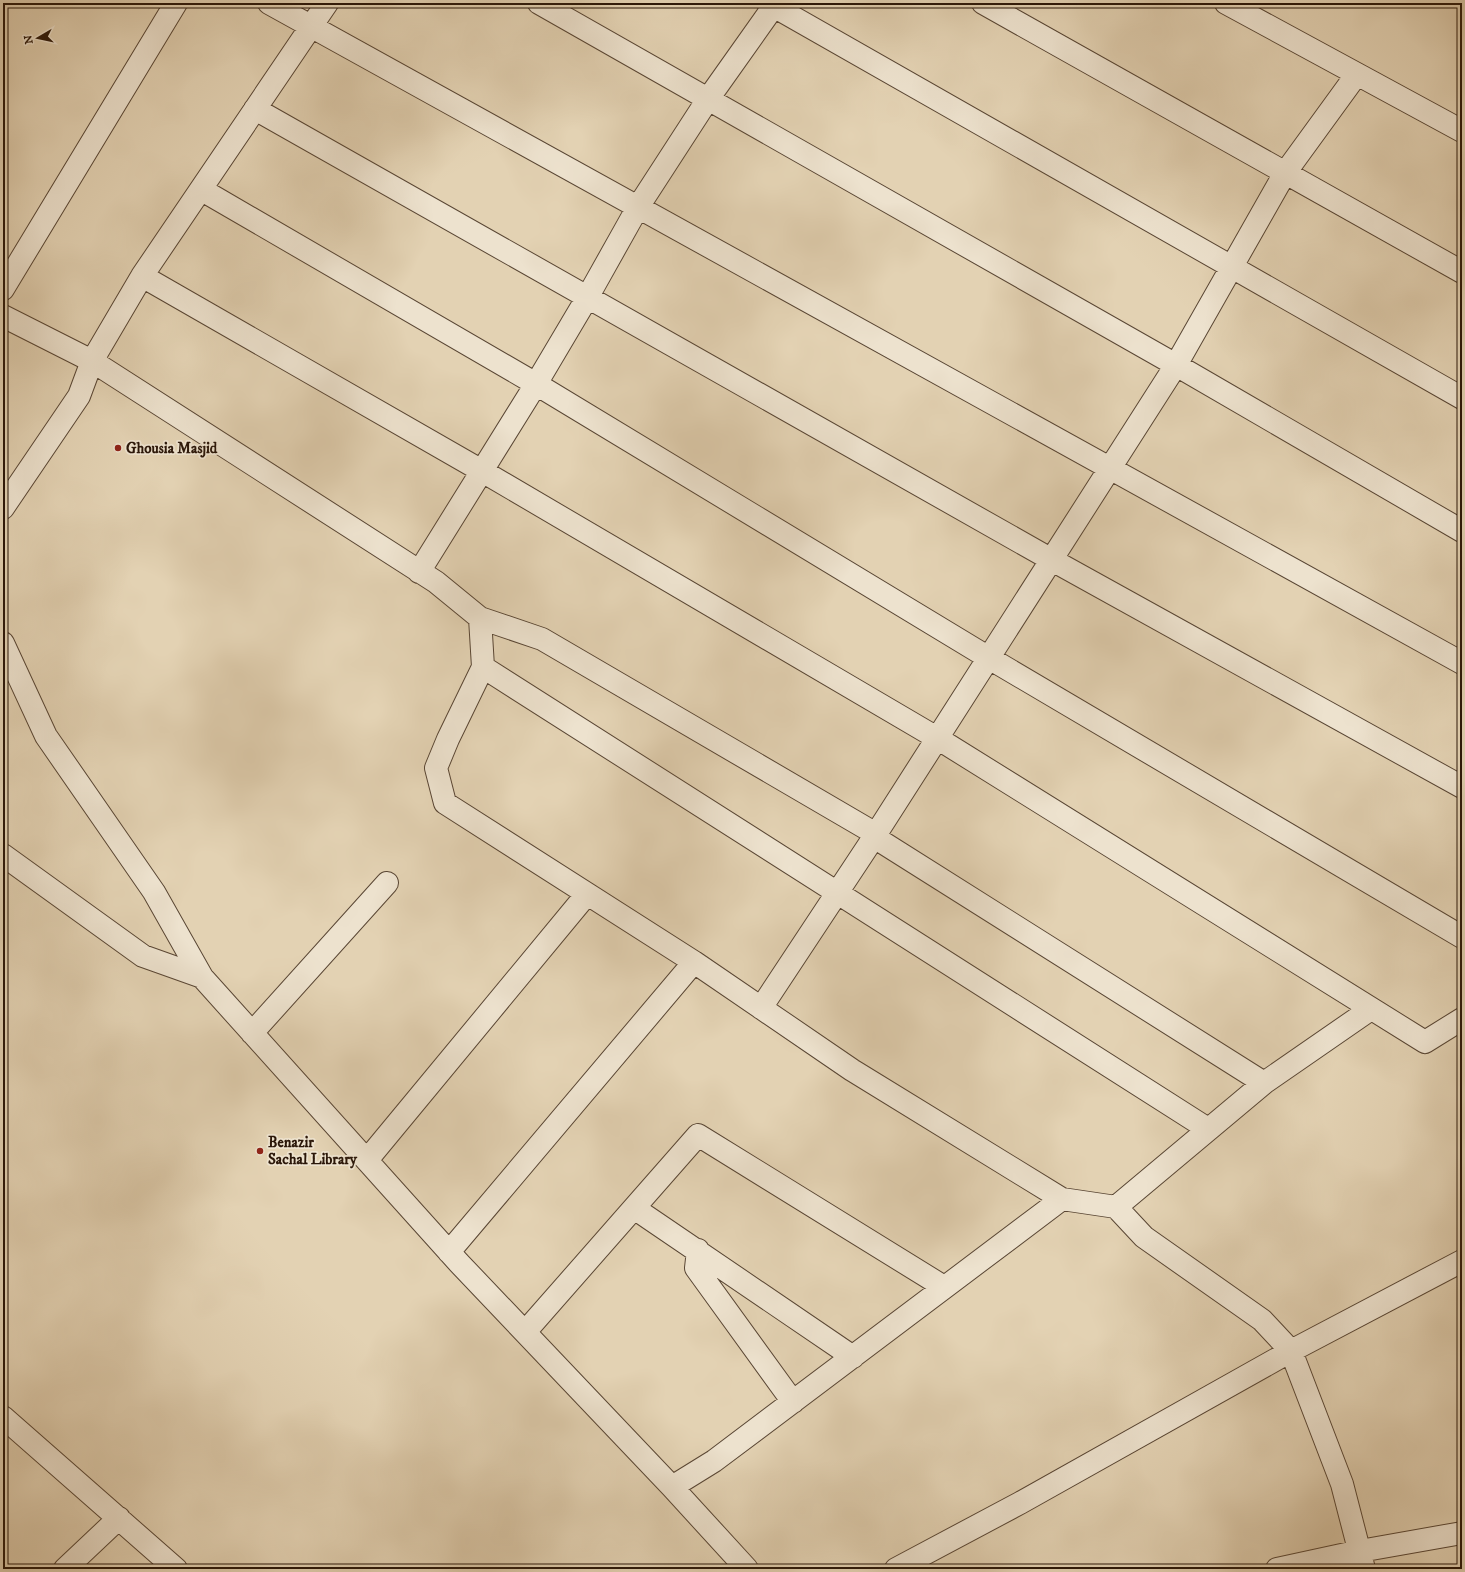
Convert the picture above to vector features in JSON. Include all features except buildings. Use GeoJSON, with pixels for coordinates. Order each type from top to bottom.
{"type":"FeatureCollection","features":[{"type":"Feature","properties":{"kind":"street"},"geometry":{"type":"LineString","coordinates":[[3,289],[176,3]]}},
{"type":"Feature","properties":{"kind":"street"},"geometry":{"type":"LineString","coordinates":[[269,3],[1462,663]]}},
{"type":"Feature","properties":{"kind":"street"},"geometry":{"type":"LineString","coordinates":[[3,508],[79,396],[92,361],[142,276],[202,190],[254,108],[327,3]]}},
{"type":"Feature","properties":{"kind":"street"},"geometry":{"type":"LineString","coordinates":[[539,3],[1176,365],[1462,531]]}},
{"type":"Feature","properties":{"kind":"street"},"geometry":{"type":"LineString","coordinates":[[983,3],[1462,272]]}},
{"type":"Feature","properties":{"kind":"street"},"geometry":{"type":"LineString","coordinates":[[1226,3],[1462,131]]}},
{"type":"Feature","properties":{"kind":"street"},"geometry":{"type":"LineString","coordinates":[[419,572],[536,384],[587,298],[638,207],[708,99],[773,4],[1462,398]]}},
{"type":"Feature","properties":{"kind":"street"},"geometry":{"type":"LineString","coordinates":[[761,1008],[875,836],[1176,365],[1285,173],[1357,74]]}},
{"type":"Feature","properties":{"kind":"street"},"geometry":{"type":"LineString","coordinates":[[254,108],[587,298],[1052,560],[1462,787]]}},
{"type":"Feature","properties":{"kind":"street"},"geometry":{"type":"LineString","coordinates":[[202,190],[536,384],[989,658],[1462,937]]}},
{"type":"Feature","properties":{"kind":"street"},"geometry":{"type":"LineString","coordinates":[[142,276],[482,471],[938,738],[1426,1042],[1462,1019]]}},
{"type":"Feature","properties":{"kind":"street"},"geometry":{"type":"LineString","coordinates":[[3,316],[92,361],[436,582],[480,618],[542,639],[875,836],[1264,1083]]}},
{"type":"Feature","properties":{"kind":"street"},"geometry":{"type":"LineString","coordinates":[[480,618],[483,667],[448,739],[436,768],[445,803],[694,962],[852,1070],[1062,1199],[1116,1207],[1144,1237],[1262,1320],[1291,1351],[1342,1484],[1362,1560]]}},
{"type":"Feature","properties":{"kind":"street"},"geometry":{"type":"LineString","coordinates":[[3,642],[46,736],[154,892],[202,977],[449,1252],[672,1487],[747,1569]]}},
{"type":"Feature","properties":{"kind":"street"},"geometry":{"type":"LineString","coordinates":[[483,667],[1208,1129]]}},
{"type":"Feature","properties":{"kind":"street"},"geometry":{"type":"LineString","coordinates":[[3,855],[143,956],[202,977]]}},
{"type":"Feature","properties":{"kind":"street"},"geometry":{"type":"LineString","coordinates":[[252,1033],[388,883]]}},
{"type":"Feature","properties":{"kind":"street"},"geometry":{"type":"LineString","coordinates":[[367,1160],[587,894]]}},
{"type":"Feature","properties":{"kind":"street"},"geometry":{"type":"LineString","coordinates":[[449,1252],[694,962]]}},
{"type":"Feature","properties":{"kind":"street"},"geometry":{"type":"LineString","coordinates":[[1116,1207],[1264,1083],[1371,1008]]}},
{"type":"Feature","properties":{"kind":"street"},"geometry":{"type":"LineString","coordinates":[[525,1332],[698,1135],[944,1287]]}},
{"type":"Feature","properties":{"kind":"street"},"geometry":{"type":"LineString","coordinates":[[672,1487],[714,1461],[1062,1199]]}},
{"type":"Feature","properties":{"kind":"street"},"geometry":{"type":"LineString","coordinates":[[634,1208],[853,1356]]}},
{"type":"Feature","properties":{"kind":"street"},"geometry":{"type":"LineString","coordinates":[[698,1250],[696,1268],[793,1402]]}},
{"type":"Feature","properties":{"kind":"street"},"geometry":{"type":"LineString","coordinates":[[896,1569],[1020,1503],[1291,1351],[1462,1261]]}},
{"type":"Feature","properties":{"kind":"street"},"geometry":{"type":"LineString","coordinates":[[3,1417],[176,1569]]}},
{"type":"Feature","properties":{"kind":"street"},"geometry":{"type":"LineString","coordinates":[[65,1569],[119,1518]]}},
{"type":"Feature","properties":{"kind":"street"},"geometry":{"type":"LineString","coordinates":[[1277,1569],[1362,1560],[1462,1533]]}},
{"type":"Feature","properties":{"kind":"place","name":"Ghousia Masjid"},"geometry":{"type":"Point","coordinates":[118,448]}},
{"type":"Feature","properties":{"kind":"place","name":"Benazir Sachal Library"},"geometry":{"type":"Point","coordinates":[260,1151]}}]}
